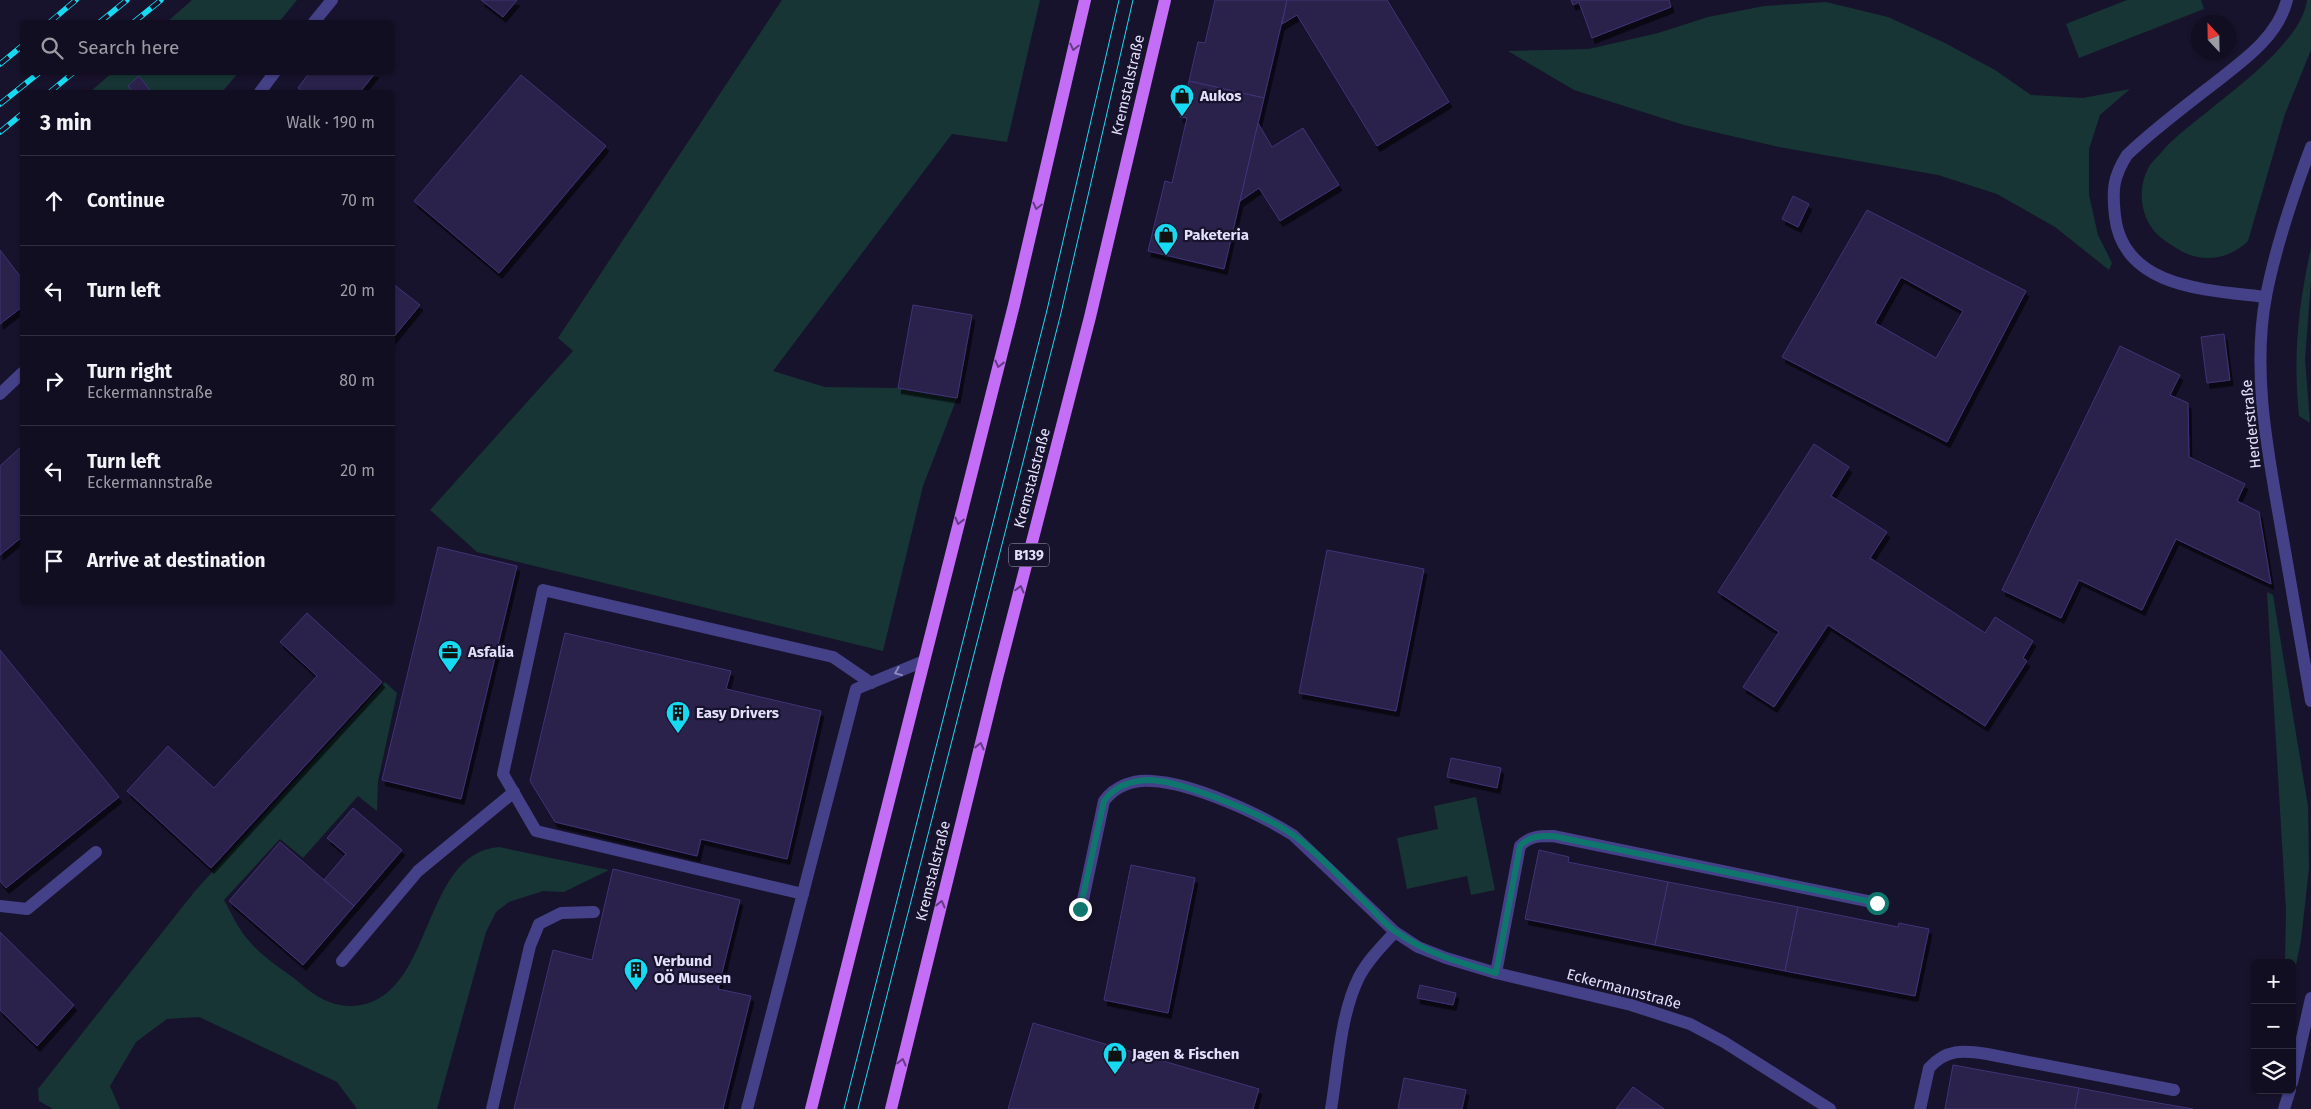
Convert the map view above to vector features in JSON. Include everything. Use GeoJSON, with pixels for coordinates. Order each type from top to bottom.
{"type":"FeatureCollection","features":[{"type":"Feature","properties":{"kind":"main road"},"geometry":{"type":"LineString","coordinates":[[811,1109],[1014,305],[1085,0]]}},
{"type":"Feature","properties":{"kind":"main road","name":"Kremstalstraße"},"geometry":{"type":"LineString","coordinates":[[890,1109],[997,678],[1090,317],[1165,0]]}},
{"type":"Feature","properties":{"kind":"street"},"geometry":{"type":"LineString","coordinates":[[316,20],[332,0]]}},
{"type":"Feature","properties":{"kind":"street"},"geometry":{"type":"LineString","coordinates":[[2266,297],[2179,285],[2153,273],[2132,259],[2123,244],[2115,222],[2112,195],[2116,172],[2128,154],[2254,52],[2271,32],[2285,9],[2287,0]]}},
{"type":"Feature","properties":{"kind":"street"},"geometry":{"type":"LineString","coordinates":[[262,90],[273,75]]}},
{"type":"Feature","properties":{"kind":"street","name":"Herderstraße"},"geometry":{"type":"LineString","coordinates":[[2311,147],[2292,196],[2266,297],[2261,347],[2263,408],[2269,459],[2311,701]]}},
{"type":"Feature","properties":{"kind":"street"},"geometry":{"type":"LineString","coordinates":[[0,394],[20,375]]}},
{"type":"Feature","properties":{"kind":"street"},"geometry":{"type":"LineString","coordinates":[[803,894],[536,831],[503,774],[543,590],[833,657],[871,683]]}},
{"type":"Feature","properties":{"kind":"street"},"geometry":{"type":"LineString","coordinates":[[747,1109],[856,689],[924,662]]}},
{"type":"Feature","properties":{"kind":"street","name":"Eckermannstraße"},"geometry":{"type":"LineString","coordinates":[[1080,909],[1104,801],[1121,786],[1150,780],[1166,782],[1222,800],[1274,823],[1293,834],[1395,932],[1418,947],[1446,958],[1496,973],[1631,1005],[1690,1024],[1724,1042],[1830,1109]]}},
{"type":"Feature","properties":{"kind":"street"},"geometry":{"type":"LineString","coordinates":[[342,961],[418,871],[514,792]]}},
{"type":"Feature","properties":{"kind":"street"},"geometry":{"type":"LineString","coordinates":[[1496,973],[1520,846],[1527,839],[1537,836],[1553,836],[1877,903]]}},
{"type":"Feature","properties":{"kind":"street"},"geometry":{"type":"LineString","coordinates":[[0,906],[27,909],[96,852]]}},
{"type":"Feature","properties":{"kind":"street"},"geometry":{"type":"LineString","coordinates":[[492,1109],[530,946],[539,924],[561,913],[594,912]]}},
{"type":"Feature","properties":{"kind":"street"},"geometry":{"type":"LineString","coordinates":[[1331,1109],[1347,1012],[1359,977],[1376,953],[1395,932]]}},
{"type":"Feature","properties":{"kind":"street"},"geometry":{"type":"LineString","coordinates":[[2296,1065],[2311,998]]}},
{"type":"Feature","properties":{"kind":"street"},"geometry":{"type":"LineString","coordinates":[[1920,1109],[1929,1068],[1947,1053],[1959,1051],[1987,1054],[2174,1090]]}},
{"type":"Feature","properties":{"kind":"street"},"geometry":{"type":"LineString","coordinates":[[2284,1109],[2289,1094]]}},
{"type":"Feature","properties":{"kind":"green space"},"geometry":{"type":"Polygon","coordinates":[[[192,0],[297,0],[281,20],[169,20],[192,0]]]}},
{"type":"Feature","properties":{"kind":"green space"},"geometry":{"type":"Polygon","coordinates":[[[782,0],[1040,0],[1007,142],[952,134],[773,371],[825,387],[898,388],[957,398],[923,486],[883,651],[477,552],[430,510],[573,351],[558,338],[782,0]]]}},
{"type":"Feature","properties":{"kind":"green space"},"geometry":{"type":"Polygon","coordinates":[[[2127,0],[2201,0],[2204,9],[2079,58],[2066,24],[2127,0]]]}},
{"type":"Feature","properties":{"kind":"green space"},"geometry":{"type":"Polygon","coordinates":[[[2307,0],[2311,0],[2311,50],[2285,114],[2248,241],[2232,252],[2214,258],[2204,258],[2185,253],[2160,237],[2147,219],[2142,201],[2143,182],[2146,173],[2165,148],[2181,133],[2269,59],[2287,39],[2301,19],[2307,0]]]}},
{"type":"Feature","properties":{"kind":"green space"},"geometry":{"type":"Polygon","coordinates":[[[1826,2],[1888,17],[1945,43],[1995,70],[2031,95],[2083,98],[2130,89],[2100,115],[2089,149],[2089,195],[2098,235],[2112,263],[2109,270],[2055,227],[1997,194],[1938,175],[1779,147],[1684,125],[1574,90],[1508,51],[1589,49],[1658,33],[1708,17],[1764,6],[1826,2]]]}},
{"type":"Feature","properties":{"kind":"green space"},"geometry":{"type":"Polygon","coordinates":[[[110,75],[236,75],[224,90],[92,90],[110,75]]]}},
{"type":"Feature","properties":{"kind":"green space"},"geometry":{"type":"Polygon","coordinates":[[[2311,248],[2311,281],[2305,359],[2310,423],[2299,416],[2297,351],[2300,311],[2311,248]]]}},
{"type":"Feature","properties":{"kind":"green space"},"geometry":{"type":"Polygon","coordinates":[[[2267,592],[2273,595],[2308,806],[2309,868],[2301,940],[2296,965],[2296,959],[2285,959],[2286,910],[2267,592]]]}},
{"type":"Feature","properties":{"kind":"green space"},"geometry":{"type":"Polygon","coordinates":[[[385,682],[397,693],[378,781],[377,811],[358,796],[303,858],[280,839],[224,900],[242,933],[255,948],[274,964],[328,1002],[343,1006],[361,1005],[385,995],[403,976],[441,896],[455,872],[474,855],[499,847],[609,870],[564,892],[543,891],[509,902],[496,912],[486,932],[437,1109],[357,1109],[337,1082],[199,1017],[167,1019],[136,1042],[110,1086],[120,1109],[53,1109],[39,1101],[38,1089],[195,891],[385,682]]]}},
{"type":"Feature","properties":{"kind":"green space"},"geometry":{"type":"Polygon","coordinates":[[[1476,797],[1495,890],[1471,895],[1467,876],[1407,889],[1397,838],[1438,829],[1434,806],[1476,797]]]}},
{"type":"Feature","properties":{"kind":"building"},"geometry":{"type":"Polygon","coordinates":[[[481,0],[517,0],[503,17],[481,0]]]}},
{"type":"Feature","properties":{"kind":"building"},"geometry":{"type":"Polygon","coordinates":[[[1215,0],[1287,0],[1264,98],[1189,81],[1198,42],[1205,43],[1215,0]]]}},
{"type":"Feature","properties":{"kind":"building"},"geometry":{"type":"Polygon","coordinates":[[[1287,0],[1387,0],[1449,102],[1377,146],[1297,15],[1282,24],[1287,0]]]}},
{"type":"Feature","properties":{"kind":"building"},"geometry":{"type":"Polygon","coordinates":[[[1571,0],[1669,0],[1671,7],[1592,38],[1579,2],[1573,5],[1571,0]]]}},
{"type":"Feature","properties":{"kind":"building"},"geometry":{"type":"Polygon","coordinates":[[[308,75],[374,75],[362,90],[300,90],[298,88],[308,75]]]}},
{"type":"Feature","properties":{"kind":"building"},"geometry":{"type":"Polygon","coordinates":[[[521,75],[606,146],[499,273],[414,201],[521,75]]]}},
{"type":"Feature","properties":{"kind":"building"},"geometry":{"type":"Polygon","coordinates":[[[139,76],[150,90],[131,90],[128,86],[139,76]]]}},
{"type":"Feature","properties":{"kind":"building"},"geometry":{"type":"Polygon","coordinates":[[[1189,81],[1264,98],[1224,269],[1148,251],[1165,181],[1172,183],[1187,118],[1180,117],[1189,81]]]}},
{"type":"Feature","properties":{"kind":"building"},"geometry":{"type":"Polygon","coordinates":[[[1258,123],[1272,147],[1303,128],[1339,185],[1280,221],[1259,188],[1240,201],[1258,123]]]}},
{"type":"Feature","properties":{"kind":"building"},"geometry":{"type":"Polygon","coordinates":[[[1793,196],[1809,204],[1798,227],[1782,219],[1793,196]]]}},
{"type":"Feature","properties":{"kind":"building"},"geometry":{"type":"Polygon","coordinates":[[[1867,210],[2026,291],[1947,442],[1782,357],[1867,210]],[[1901,277],[1875,323],[1936,358],[1963,311],[1901,277]]]}},
{"type":"Feature","properties":{"kind":"building"},"geometry":{"type":"Polygon","coordinates":[[[0,250],[20,276],[20,309],[0,324],[0,250]]]}},
{"type":"Feature","properties":{"kind":"building"},"geometry":{"type":"Polygon","coordinates":[[[395,285],[420,305],[395,335],[395,285]]]}},
{"type":"Feature","properties":{"kind":"building"},"geometry":{"type":"Polygon","coordinates":[[[913,305],[972,315],[957,398],[898,388],[913,305]]]}},
{"type":"Feature","properties":{"kind":"building"},"geometry":{"type":"Polygon","coordinates":[[[2224,334],[2230,380],[2207,383],[2201,337],[2224,334]]]}},
{"type":"Feature","properties":{"kind":"building"},"geometry":{"type":"Polygon","coordinates":[[[2120,346],[2180,375],[2170,395],[2188,403],[2189,457],[2245,484],[2237,501],[2259,512],[2271,584],[2176,539],[2142,610],[2079,580],[2061,618],[2002,590],[2120,346]]]}},
{"type":"Feature","properties":{"kind":"building"},"geometry":{"type":"Polygon","coordinates":[[[1814,444],[1849,467],[1831,496],[1887,532],[1870,558],[1985,633],[1995,617],[2033,641],[2023,658],[2027,661],[1985,726],[1828,625],[1774,707],[1743,687],[1779,632],[1718,592],[1814,444]]]}},
{"type":"Feature","properties":{"kind":"building"},"geometry":{"type":"Polygon","coordinates":[[[20,448],[20,539],[0,555],[0,466],[20,448]]]}},
{"type":"Feature","properties":{"kind":"building","name":"Asfalia"},"geometry":{"type":"Polygon","coordinates":[[[438,547],[517,566],[461,799],[382,780],[438,547]]]}},
{"type":"Feature","properties":{"kind":"building"},"geometry":{"type":"Polygon","coordinates":[[[1327,550],[1424,569],[1396,711],[1299,693],[1327,550]]]}},
{"type":"Feature","properties":{"kind":"building"},"geometry":{"type":"Polygon","coordinates":[[[307,613],[382,682],[211,868],[127,791],[168,746],[214,788],[317,676],[280,642],[307,613]]]}},
{"type":"Feature","properties":{"kind":"building","name":"Easy Drivers"},"geometry":{"type":"Polygon","coordinates":[[[565,633],[731,671],[726,689],[821,711],[787,859],[701,839],[697,856],[555,822],[530,781],[565,633]]]}},
{"type":"Feature","properties":{"kind":"building"},"geometry":{"type":"Polygon","coordinates":[[[0,650],[119,797],[6,888],[0,881],[0,650]]]}},
{"type":"Feature","properties":{"kind":"building"},"geometry":{"type":"Polygon","coordinates":[[[1451,758],[1501,768],[1497,788],[1447,777],[1451,758]]]}},
{"type":"Feature","properties":{"kind":"building"},"geometry":{"type":"Polygon","coordinates":[[[353,808],[402,850],[354,906],[324,880],[346,854],[327,838],[353,808]]]}},
{"type":"Feature","properties":{"kind":"building"},"geometry":{"type":"Polygon","coordinates":[[[280,842],[354,906],[303,965],[229,901],[280,842]]]}},
{"type":"Feature","properties":{"kind":"building"},"geometry":{"type":"Polygon","coordinates":[[[1539,850],[1569,857],[1568,862],[1668,882],[1655,945],[1525,919],[1539,850]]]}},
{"type":"Feature","properties":{"kind":"building"},"geometry":{"type":"Polygon","coordinates":[[[1131,865],[1195,878],[1168,1013],[1104,1000],[1131,865]]]}},
{"type":"Feature","properties":{"kind":"building","name":"Verbund OÖ Museen"},"geometry":{"type":"Polygon","coordinates":[[[613,869],[740,900],[718,989],[751,996],[723,1109],[514,1109],[553,950],[592,960],[613,869]]]}},
{"type":"Feature","properties":{"kind":"building"},"geometry":{"type":"Polygon","coordinates":[[[1668,882],[1798,907],[1785,971],[1655,945],[1668,882]]]}},
{"type":"Feature","properties":{"kind":"building"},"geometry":{"type":"Polygon","coordinates":[[[1798,907],[1898,927],[1899,923],[1929,929],[1915,996],[1785,971],[1798,907]]]}},
{"type":"Feature","properties":{"kind":"building"},"geometry":{"type":"Polygon","coordinates":[[[0,932],[74,1005],[37,1046],[0,1010],[0,932]]]}},
{"type":"Feature","properties":{"kind":"building"},"geometry":{"type":"Polygon","coordinates":[[[1420,985],[1456,993],[1453,1005],[1417,998],[1420,985]]]}},
{"type":"Feature","properties":{"kind":"building","name":"Jagen & Fischen"},"geometry":{"type":"Polygon","coordinates":[[[1033,1023],[1259,1089],[1253,1109],[1008,1109],[1033,1023]]]}},
{"type":"Feature","properties":{"kind":"building"},"geometry":{"type":"Polygon","coordinates":[[[1953,1065],[2079,1088],[2075,1109],[1945,1109],[1953,1065]]]}},
{"type":"Feature","properties":{"kind":"building"},"geometry":{"type":"Polygon","coordinates":[[[1404,1078],[1466,1090],[1462,1109],[1398,1109],[1404,1078]]]}},
{"type":"Feature","properties":{"kind":"building"},"geometry":{"type":"Polygon","coordinates":[[[1633,1087],[1664,1109],[1616,1109],[1633,1087]]]}},
{"type":"Feature","properties":{"kind":"building"},"geometry":{"type":"Polygon","coordinates":[[[2079,1088],[2147,1101],[2193,1109],[2075,1109],[2079,1088]]]}},
{"type":"Feature","properties":{"kind":"tram line"},"geometry":{"type":"LineString","coordinates":[[844,1109],[1047,310],[1119,0]]}},
{"type":"Feature","properties":{"kind":"tram line"},"geometry":{"type":"LineString","coordinates":[[858,1109],[1061,313],[1133,0]]}},
{"type":"Feature","properties":{"kind":"railway"},"geometry":{"type":"LineString","coordinates":[[52,20],[76,0]]}},
{"type":"Feature","properties":{"kind":"railway"},"geometry":{"type":"LineString","coordinates":[[102,20],[127,0]]}},
{"type":"Feature","properties":{"kind":"railway"},"geometry":{"type":"LineString","coordinates":[[136,20],[161,0]]}},
{"type":"Feature","properties":{"kind":"railway"},"geometry":{"type":"LineString","coordinates":[[0,64],[20,48]]}},
{"type":"Feature","properties":{"kind":"railway"},"geometry":{"type":"LineString","coordinates":[[0,104],[36,75]]}},
{"type":"Feature","properties":{"kind":"railway"},"geometry":{"type":"LineString","coordinates":[[52,90],[70,75]]}},
{"type":"Feature","properties":{"kind":"railway"},"geometry":{"type":"LineString","coordinates":[[0,132],[20,116]]}},
{"type":"Feature","properties":{"kind":"place","name":"Aukos"},"geometry":{"type":"Point","coordinates":[1182,117]}},
{"type":"Feature","properties":{"kind":"place","name":"Paketeria"},"geometry":{"type":"Point","coordinates":[1166,256]}},
{"type":"Feature","properties":{"kind":"place","name":"Asfalia"},"geometry":{"type":"Point","coordinates":[450,673]}},
{"type":"Feature","properties":{"kind":"place","name":"Easy Drivers"},"geometry":{"type":"Point","coordinates":[678,734]}},
{"type":"Feature","properties":{"kind":"place","name":"Verbund OÖ Museen"},"geometry":{"type":"Point","coordinates":[636,991]}},
{"type":"Feature","properties":{"kind":"place","name":"Jagen & Fischen"},"geometry":{"type":"Point","coordinates":[1115,1075]}},
{"type":"Feature","properties":{"kind":"route"},"geometry":{"type":"LineString","coordinates":[[1080,909],[1104,801],[1121,786],[1150,780],[1166,782],[1222,800],[1274,823],[1293,834],[1395,932],[1418,947],[1446,958],[1496,973],[1520,846],[1527,839],[1537,836],[1553,836],[1877,903]]}}]}
